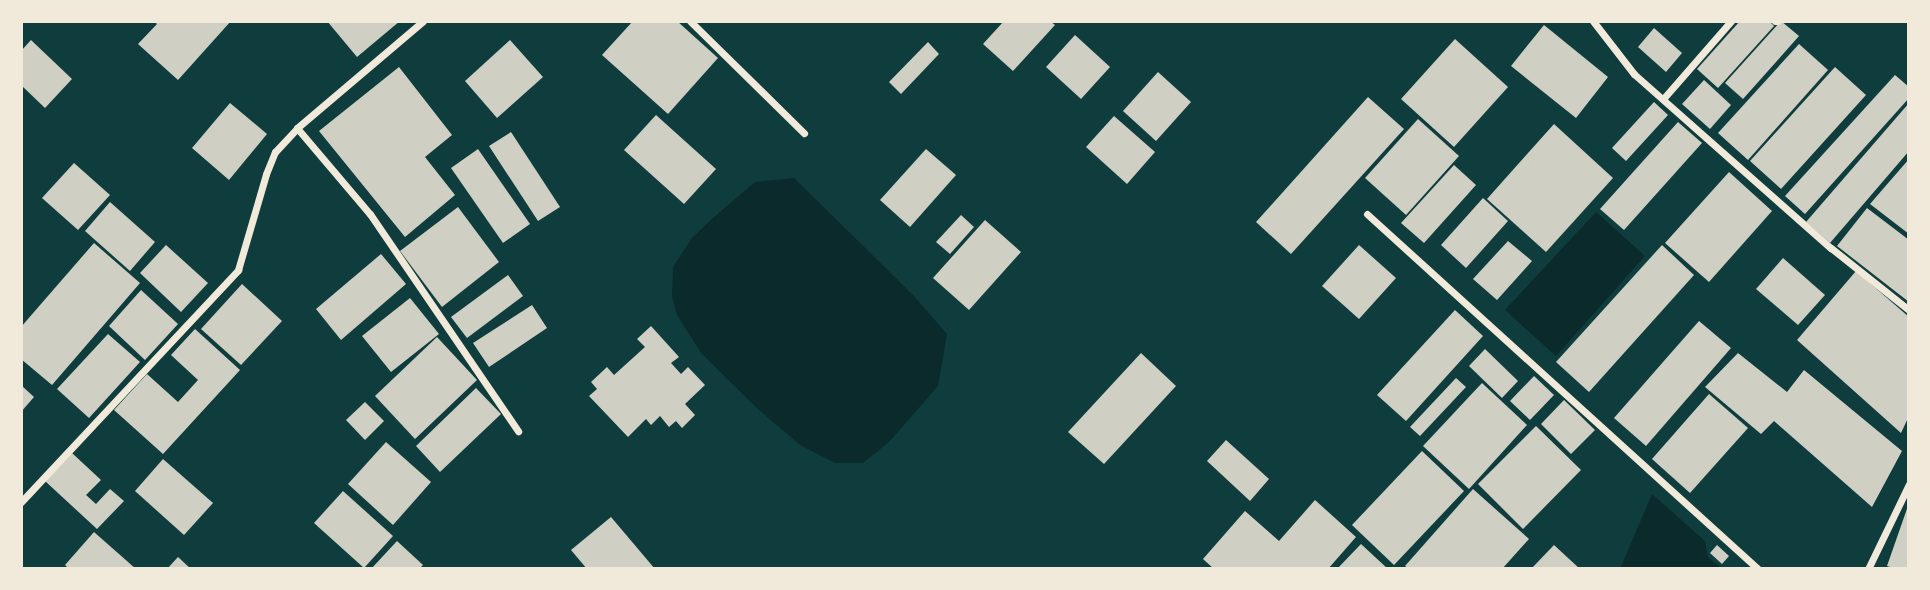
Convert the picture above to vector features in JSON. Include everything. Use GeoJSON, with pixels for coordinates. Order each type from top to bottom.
{"type":"FeatureCollection","features":[{"type":"Feature","properties":{"kind":"street"},"geometry":{"type":"LineString","coordinates":[[21,502],[238,270],[275,152],[297,128],[423,21]]}},
{"type":"Feature","properties":{"kind":"street"},"geometry":{"type":"LineString","coordinates":[[690,21],[804,133]]}},
{"type":"Feature","properties":{"kind":"street"},"geometry":{"type":"LineString","coordinates":[[1593,21],[1634,74],[1830,247],[1909,310]]}},
{"type":"Feature","properties":{"kind":"street"},"geometry":{"type":"LineString","coordinates":[[1663,99],[1731,21]]}},
{"type":"Feature","properties":{"kind":"street"},"geometry":{"type":"LineString","coordinates":[[297,128],[370,214],[518,431]]}},
{"type":"Feature","properties":{"kind":"street"},"geometry":{"type":"LineString","coordinates":[[1367,214],[1758,569]]}},
{"type":"Feature","properties":{"kind":"street"},"geometry":{"type":"LineString","coordinates":[[1868,569],[1908,487]]}},
{"type":"Feature","properties":{"kind":"water"},"geometry":{"type":"Polygon","coordinates":[[[794,178],[913,295],[947,334],[938,386],[889,442],[863,463],[835,463],[800,445],[759,410],[701,353],[677,315],[672,296],[673,267],[692,238],[755,182],[794,178]]]}},
{"type":"Feature","properties":{"kind":"water"},"geometry":{"type":"Polygon","coordinates":[[[1596,212],[1645,256],[1556,356],[1505,310],[1596,212]]]}},
{"type":"Feature","properties":{"kind":"water"},"geometry":{"type":"Polygon","coordinates":[[[1652,494],[1705,541],[1708,557],[1722,569],[1620,569],[1652,494]]]}},
{"type":"Feature","properties":{"kind":"building"},"geometry":{"type":"Polygon","coordinates":[[[154,21],[231,21],[178,80],[138,44],[157,24],[154,21]]]}},
{"type":"Feature","properties":{"kind":"building"},"geometry":{"type":"Polygon","coordinates":[[[327,21],[400,21],[357,57],[327,21]]]}},
{"type":"Feature","properties":{"kind":"building"},"geometry":{"type":"Polygon","coordinates":[[[633,21],[677,21],[718,58],[668,114],[602,55],[633,21]]]}},
{"type":"Feature","properties":{"kind":"building"},"geometry":{"type":"Polygon","coordinates":[[[1004,21],[1050,21],[1055,25],[1013,71],[983,44],[1004,21]]]}},
{"type":"Feature","properties":{"kind":"building"},"geometry":{"type":"Polygon","coordinates":[[[1740,21],[1769,21],[1774,26],[1718,88],[1697,69],[1740,21]]]}},
{"type":"Feature","properties":{"kind":"building"},"geometry":{"type":"Polygon","coordinates":[[[1781,21],[1799,36],[1743,99],[1725,83],[1781,21]]]}},
{"type":"Feature","properties":{"kind":"building"},"geometry":{"type":"Polygon","coordinates":[[[1544,25],[1608,77],[1576,118],[1511,66],[1544,25]]]}},
{"type":"Feature","properties":{"kind":"building"},"geometry":{"type":"Polygon","coordinates":[[[1654,28],[1682,53],[1666,72],[1638,47],[1654,28]]]}},
{"type":"Feature","properties":{"kind":"building"},"geometry":{"type":"Polygon","coordinates":[[[1075,35],[1110,67],[1081,99],[1046,67],[1075,35]]]}},
{"type":"Feature","properties":{"kind":"building"},"geometry":{"type":"Polygon","coordinates":[[[1455,39],[1508,87],[1454,147],[1401,99],[1455,39]]]}},
{"type":"Feature","properties":{"kind":"building"},"geometry":{"type":"Polygon","coordinates":[[[31,40],[72,79],[45,108],[21,85],[21,51],[31,40]]]}},
{"type":"Feature","properties":{"kind":"building"},"geometry":{"type":"Polygon","coordinates":[[[510,40],[543,77],[497,118],[465,81],[510,40]]]}},
{"type":"Feature","properties":{"kind":"building"},"geometry":{"type":"Polygon","coordinates":[[[928,42],[939,54],[901,94],[889,82],[928,42]]]}},
{"type":"Feature","properties":{"kind":"building"},"geometry":{"type":"Polygon","coordinates":[[[1799,44],[1828,70],[1748,160],[1718,133],[1799,44]]]}},
{"type":"Feature","properties":{"kind":"building"},"geometry":{"type":"Polygon","coordinates":[[[399,67],[452,135],[425,157],[455,195],[405,237],[319,131],[399,67]]]}},
{"type":"Feature","properties":{"kind":"building"},"geometry":{"type":"Polygon","coordinates":[[[1835,67],[1866,95],[1781,189],[1750,161],[1835,67]]]}},
{"type":"Feature","properties":{"kind":"building"},"geometry":{"type":"Polygon","coordinates":[[[1158,72],[1191,102],[1156,141],[1123,111],[1158,72]]]}},
{"type":"Feature","properties":{"kind":"building"},"geometry":{"type":"Polygon","coordinates":[[[1895,75],[1909,87],[1909,98],[1805,214],[1785,196],[1895,75]]]}},
{"type":"Feature","properties":{"kind":"building"},"geometry":{"type":"Polygon","coordinates":[[[1704,80],[1731,105],[1710,129],[1682,104],[1704,80]]]}},
{"type":"Feature","properties":{"kind":"building"},"geometry":{"type":"Polygon","coordinates":[[[1368,97],[1404,129],[1291,254],[1256,222],[1368,97]]]}},
{"type":"Feature","properties":{"kind":"building"},"geometry":{"type":"Polygon","coordinates":[[[1654,102],[1668,115],[1626,161],[1612,148],[1654,102]]]}},
{"type":"Feature","properties":{"kind":"building"},"geometry":{"type":"Polygon","coordinates":[[[230,103],[267,134],[229,180],[192,148],[230,103]]]}},
{"type":"Feature","properties":{"kind":"building"},"geometry":{"type":"Polygon","coordinates":[[[1909,103],[1909,151],[1830,243],[1806,222],[1909,103]]]}},
{"type":"Feature","properties":{"kind":"building"},"geometry":{"type":"Polygon","coordinates":[[[656,115],[716,169],[684,204],[624,150],[656,115]]]}},
{"type":"Feature","properties":{"kind":"building"},"geometry":{"type":"Polygon","coordinates":[[[1114,116],[1155,152],[1127,184],[1086,147],[1114,116]]]}},
{"type":"Feature","properties":{"kind":"building"},"geometry":{"type":"Polygon","coordinates":[[[1418,119],[1459,156],[1406,215],[1365,178],[1418,119]]]}},
{"type":"Feature","properties":{"kind":"building"},"geometry":{"type":"Polygon","coordinates":[[[1678,122],[1702,143],[1624,230],[1600,209],[1678,122]]]}},
{"type":"Feature","properties":{"kind":"building"},"geometry":{"type":"Polygon","coordinates":[[[1554,124],[1613,178],[1546,252],[1487,199],[1554,124]]]}},
{"type":"Feature","properties":{"kind":"building"},"geometry":{"type":"Polygon","coordinates":[[[511,132],[560,207],[538,221],[489,146],[511,132]]]}},
{"type":"Feature","properties":{"kind":"building"},"geometry":{"type":"Polygon","coordinates":[[[478,149],[530,224],[503,243],[451,168],[478,149]]]}},
{"type":"Feature","properties":{"kind":"building"},"geometry":{"type":"Polygon","coordinates":[[[926,149],[956,175],[910,227],[880,200],[926,149]]]}},
{"type":"Feature","properties":{"kind":"building"},"geometry":{"type":"Polygon","coordinates":[[[1909,159],[1909,234],[1870,204],[1909,159]]]}},
{"type":"Feature","properties":{"kind":"building"},"geometry":{"type":"Polygon","coordinates":[[[74,163],[110,195],[78,230],[42,198],[74,163]]]}},
{"type":"Feature","properties":{"kind":"building"},"geometry":{"type":"Polygon","coordinates":[[[1454,165],[1476,185],[1424,243],[1401,223],[1454,165]]]}},
{"type":"Feature","properties":{"kind":"building"},"geometry":{"type":"Polygon","coordinates":[[[1729,172],[1772,211],[1709,282],[1665,243],[1729,172]]]}},
{"type":"Feature","properties":{"kind":"building"},"geometry":{"type":"Polygon","coordinates":[[[1483,198],[1508,221],[1466,268],[1441,245],[1483,198]]]}},
{"type":"Feature","properties":{"kind":"building"},"geometry":{"type":"Polygon","coordinates":[[[110,202],[155,242],[130,271],[85,231],[110,202]]]}},
{"type":"Feature","properties":{"kind":"building"},"geometry":{"type":"Polygon","coordinates":[[[458,207],[499,262],[442,307],[400,251],[458,207]]]}},
{"type":"Feature","properties":{"kind":"building"},"geometry":{"type":"Polygon","coordinates":[[[1867,208],[1909,240],[1909,302],[1837,246],[1867,208]]]}},
{"type":"Feature","properties":{"kind":"building"},"geometry":{"type":"Polygon","coordinates":[[[961,215],[974,227],[950,254],[936,242],[961,215]]]}},
{"type":"Feature","properties":{"kind":"building"},"geometry":{"type":"Polygon","coordinates":[[[985,220],[1021,252],[969,310],[933,278],[985,220]]]}},
{"type":"Feature","properties":{"kind":"building"},"geometry":{"type":"Polygon","coordinates":[[[1508,241],[1532,261],[1497,300],[1473,279],[1508,241]]]}},
{"type":"Feature","properties":{"kind":"building"},"geometry":{"type":"Polygon","coordinates":[[[94,243],[140,283],[52,385],[21,359],[21,327],[94,243]]]}},
{"type":"Feature","properties":{"kind":"building"},"geometry":{"type":"Polygon","coordinates":[[[166,245],[208,283],[181,312],[140,273],[166,245]]]}},
{"type":"Feature","properties":{"kind":"building"},"geometry":{"type":"Polygon","coordinates":[[[1359,245],[1396,278],[1359,319],[1322,286],[1359,245]]]}},
{"type":"Feature","properties":{"kind":"building"},"geometry":{"type":"Polygon","coordinates":[[[1662,245],[1694,275],[1589,392],[1556,362],[1662,245]]]}},
{"type":"Feature","properties":{"kind":"building"},"geometry":{"type":"Polygon","coordinates":[[[381,254],[406,284],[341,340],[316,309],[381,254]]]}},
{"type":"Feature","properties":{"kind":"building"},"geometry":{"type":"Polygon","coordinates":[[[1783,258],[1825,295],[1798,325],[1756,289],[1783,258]]]}},
{"type":"Feature","properties":{"kind":"building"},"geometry":{"type":"Polygon","coordinates":[[[1856,271],[1909,317],[1909,416],[1901,433],[1797,340],[1856,271]]]}},
{"type":"Feature","properties":{"kind":"building"},"geometry":{"type":"Polygon","coordinates":[[[508,275],[523,296],[467,338],[451,317],[508,275]]]}},
{"type":"Feature","properties":{"kind":"building"},"geometry":{"type":"Polygon","coordinates":[[[242,284],[282,321],[241,365],[201,329],[242,284]]]}},
{"type":"Feature","properties":{"kind":"building"},"geometry":{"type":"Polygon","coordinates":[[[141,290],[178,324],[145,360],[109,326],[141,290]]]}},
{"type":"Feature","properties":{"kind":"building"},"geometry":{"type":"Polygon","coordinates":[[[410,298],[439,334],[391,372],[362,336],[410,298]]]}},
{"type":"Feature","properties":{"kind":"building"},"geometry":{"type":"Polygon","coordinates":[[[532,305],[547,328],[489,367],[473,343],[532,305]]]}},
{"type":"Feature","properties":{"kind":"building"},"geometry":{"type":"Polygon","coordinates":[[[1455,310],[1483,336],[1406,421],[1377,395],[1455,310]]]}},
{"type":"Feature","properties":{"kind":"building"},"geometry":{"type":"Polygon","coordinates":[[[1699,321],[1731,348],[1646,446],[1614,418],[1699,321]]]}},
{"type":"Feature","properties":{"kind":"building"},"geometry":{"type":"Polygon","coordinates":[[[651,326],[679,357],[671,363],[681,374],[688,367],[705,385],[685,404],[695,415],[682,428],[676,421],[669,427],[660,416],[651,425],[646,419],[628,437],[589,396],[597,389],[591,382],[607,367],[614,375],[645,347],[637,339],[651,326]]]}},
{"type":"Feature","properties":{"kind":"building"},"geometry":{"type":"Polygon","coordinates":[[[195,329],[240,370],[163,454],[114,410],[147,374],[178,402],[198,380],[171,355],[195,329]]]}},
{"type":"Feature","properties":{"kind":"building"},"geometry":{"type":"Polygon","coordinates":[[[108,334],[140,362],[89,418],[57,389],[108,334]]]}},
{"type":"Feature","properties":{"kind":"building"},"geometry":{"type":"Polygon","coordinates":[[[437,337],[477,380],[415,439],[375,396],[437,337]]]}},
{"type":"Feature","properties":{"kind":"building"},"geometry":{"type":"Polygon","coordinates":[[[1485,349],[1518,381],[1502,398],[1469,366],[1485,349]]]}},
{"type":"Feature","properties":{"kind":"building"},"geometry":{"type":"Polygon","coordinates":[[[1141,353],[1176,386],[1104,464],[1068,432],[1141,353]]]}},
{"type":"Feature","properties":{"kind":"building"},"geometry":{"type":"Polygon","coordinates":[[[1738,353],[1787,392],[1804,370],[1902,451],[1872,507],[1774,421],[1761,434],[1705,387],[1738,353]]]}},
{"type":"Feature","properties":{"kind":"building"},"geometry":{"type":"Polygon","coordinates":[[[1534,376],[1554,395],[1530,420],[1510,401],[1534,376]]]}},
{"type":"Feature","properties":{"kind":"building"},"geometry":{"type":"Polygon","coordinates":[[[1456,378],[1466,387],[1420,436],[1410,427],[1456,378]]]}},
{"type":"Feature","properties":{"kind":"building"},"geometry":{"type":"Polygon","coordinates":[[[1482,383],[1527,425],[1469,489],[1423,446],[1482,383]]]}},
{"type":"Feature","properties":{"kind":"building"},"geometry":{"type":"Polygon","coordinates":[[[21,385],[34,397],[21,412],[21,385]]]}},
{"type":"Feature","properties":{"kind":"building"},"geometry":{"type":"Polygon","coordinates":[[[476,388],[501,414],[440,472],[416,446],[476,388]]]}},
{"type":"Feature","properties":{"kind":"building"},"geometry":{"type":"Polygon","coordinates":[[[1709,394],[1748,428],[1690,493],[1652,459],[1709,394]]]}},
{"type":"Feature","properties":{"kind":"building"},"geometry":{"type":"Polygon","coordinates":[[[1564,400],[1595,430],[1571,454],[1541,424],[1564,400]]]}},
{"type":"Feature","properties":{"kind":"building"},"geometry":{"type":"Polygon","coordinates":[[[365,402],[384,421],[365,440],[346,420],[365,402]]]}},
{"type":"Feature","properties":{"kind":"building"},"geometry":{"type":"Polygon","coordinates":[[[1536,426],[1581,470],[1523,529],[1478,484],[1536,426]]]}},
{"type":"Feature","properties":{"kind":"building"},"geometry":{"type":"Polygon","coordinates":[[[1226,440],[1269,479],[1250,501],[1207,461],[1226,440]]]}},
{"type":"Feature","properties":{"kind":"building"},"geometry":{"type":"Polygon","coordinates":[[[386,442],[431,482],[393,525],[348,484],[386,442]]]}},
{"type":"Feature","properties":{"kind":"building"},"geometry":{"type":"Polygon","coordinates":[[[1422,451],[1464,491],[1394,565],[1352,525],[1422,451]]]}},
{"type":"Feature","properties":{"kind":"building"},"geometry":{"type":"Polygon","coordinates":[[[72,453],[101,480],[86,495],[96,504],[110,489],[124,501],[97,529],[45,481],[72,453]]]}},
{"type":"Feature","properties":{"kind":"building"},"geometry":{"type":"Polygon","coordinates":[[[163,459],[213,503],[184,535],[135,491],[163,459]]]}},
{"type":"Feature","properties":{"kind":"building"},"geometry":{"type":"Polygon","coordinates":[[[1473,489],[1529,539],[1502,569],[1409,569],[1405,566],[1473,489]]]}},
{"type":"Feature","properties":{"kind":"building"},"geometry":{"type":"Polygon","coordinates":[[[343,491],[393,536],[364,568],[314,523],[343,491]]]}},
{"type":"Feature","properties":{"kind":"building"},"geometry":{"type":"Polygon","coordinates":[[[1315,500],[1356,537],[1328,569],[1214,569],[1203,559],[1245,511],[1279,541],[1315,500]]]}},
{"type":"Feature","properties":{"kind":"building"},"geometry":{"type":"Polygon","coordinates":[[[1909,503],[1909,569],[1896,569],[1887,566],[1909,503]]]}},
{"type":"Feature","properties":{"kind":"building"},"geometry":{"type":"Polygon","coordinates":[[[611,517],[655,569],[587,569],[571,550],[611,517]]]}},
{"type":"Feature","properties":{"kind":"building"},"geometry":{"type":"Polygon","coordinates":[[[94,532],[136,569],[69,569],[65,565],[94,532]]]}},
{"type":"Feature","properties":{"kind":"building"},"geometry":{"type":"Polygon","coordinates":[[[397,541],[423,565],[419,569],[371,569],[397,541]]]}},
{"type":"Feature","properties":{"kind":"building"},"geometry":{"type":"Polygon","coordinates":[[[1361,544],[1388,569],[1337,569],[1361,544]]]}},
{"type":"Feature","properties":{"kind":"building"},"geometry":{"type":"Polygon","coordinates":[[[1554,545],[1580,569],[1531,569],[1554,545]]]}},
{"type":"Feature","properties":{"kind":"building"},"geometry":{"type":"Polygon","coordinates":[[[1717,545],[1729,556],[1722,564],[1710,553],[1717,545]]]}},
{"type":"Feature","properties":{"kind":"building"},"geometry":{"type":"Polygon","coordinates":[[[178,557],[191,569],[167,569],[178,557]]]}}]}
